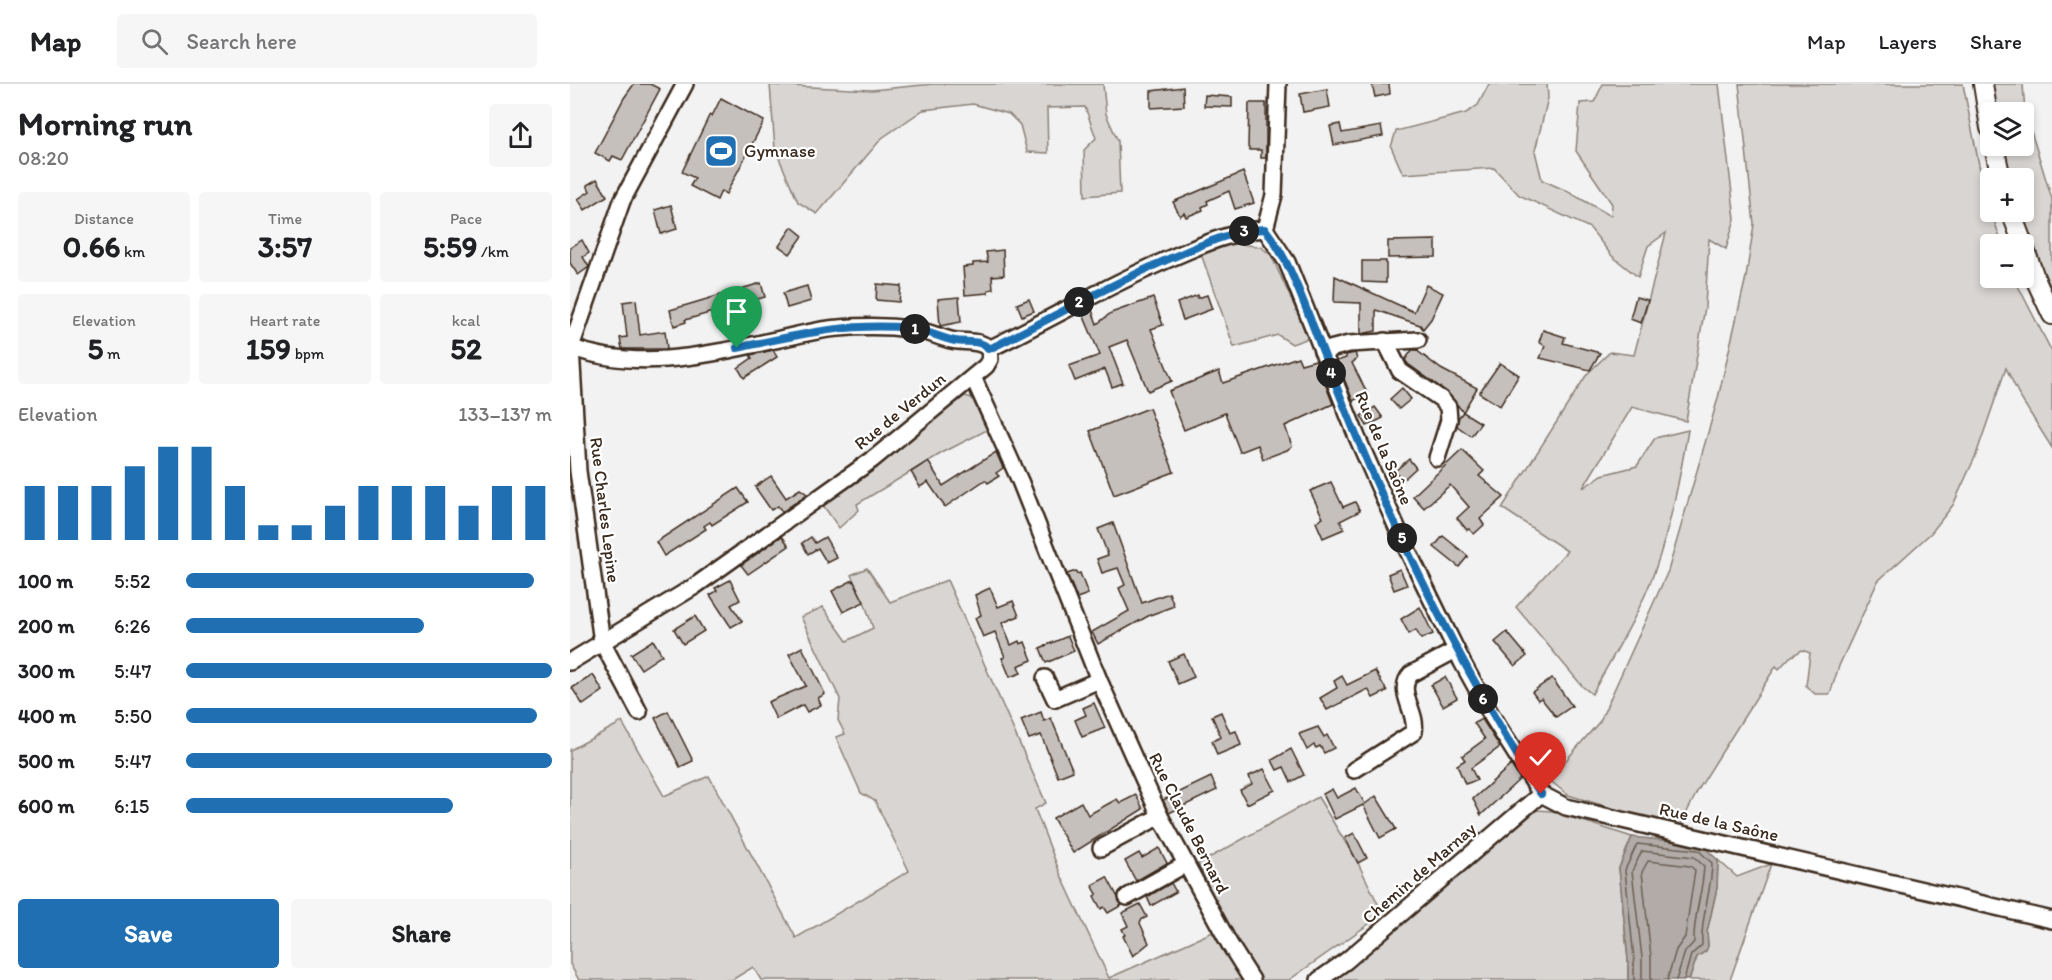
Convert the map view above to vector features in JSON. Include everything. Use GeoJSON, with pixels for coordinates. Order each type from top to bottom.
{"type":"FeatureCollection","features":[{"type":"Feature","properties":{"kind":"main road"},"geometry":{"type":"LineString","coordinates":[[1983,84],[1986,102]]}},
{"type":"Feature","properties":{"kind":"main road"},"geometry":{"type":"LineString","coordinates":[[2034,272],[2052,315]]}},
{"type":"Feature","properties":{"kind":"street","name":"Rue Charles Lepine"},"geometry":{"type":"LineString","coordinates":[[639,712],[602,642],[578,471],[570,347],[622,201],[685,84]]}},
{"type":"Feature","properties":{"kind":"street"},"geometry":{"type":"LineString","coordinates":[[570,347],[615,360],[656,361],[737,348],[827,329],[852,327],[912,328],[958,342],[982,343],[989,349],[1059,311],[1164,261],[1221,238],[1246,231],[1265,229],[1274,195],[1278,84]]}},
{"type":"Feature","properties":{"kind":"street","name":"Rue de la Saône"},"geometry":{"type":"LineString","coordinates":[[1265,229],[1287,262],[1375,478],[1456,650],[1493,718],[1541,794],[1566,807],[2052,920]]}},
{"type":"Feature","properties":{"kind":"street"},"geometry":{"type":"LineString","coordinates":[[570,312],[578,326]]}},
{"type":"Feature","properties":{"kind":"street"},"geometry":{"type":"LineString","coordinates":[[1322,351],[1349,344],[1418,340]]}},
{"type":"Feature","properties":{"kind":"street"},"geometry":{"type":"LineString","coordinates":[[1385,341],[1400,371],[1442,399],[1448,407],[1449,420],[1437,458]]}},
{"type":"Feature","properties":{"kind":"street","name":"Rue de Verdun"},"geometry":{"type":"LineString","coordinates":[[570,662],[695,586],[872,460],[973,377],[990,359],[989,349]]}},
{"type":"Feature","properties":{"kind":"street","name":"Rue Claude Bernard"},"geometry":{"type":"LineString","coordinates":[[973,377],[1020,481],[1099,680],[1160,816],[1252,980]]}},
{"type":"Feature","properties":{"kind":"street"},"geometry":{"type":"LineString","coordinates":[[1354,770],[1414,732],[1414,716],[1406,696],[1407,678],[1456,650]]}},
{"type":"Feature","properties":{"kind":"street"},"geometry":{"type":"LineString","coordinates":[[1045,678],[1055,699],[1099,680]]}},
{"type":"Feature","properties":{"kind":"street","name":"Chemin de Marnay"},"geometry":{"type":"LineString","coordinates":[[1319,980],[1346,961],[1541,794]]}},
{"type":"Feature","properties":{"kind":"street"},"geometry":{"type":"LineString","coordinates":[[1101,848],[1160,816]]}},
{"type":"Feature","properties":{"kind":"street"},"geometry":{"type":"LineString","coordinates":[[1127,897],[1186,864]]}},
{"type":"Feature","properties":{"kind":"shaded area"},"geometry":{"type":"Polygon","coordinates":[[[933,84],[1103,84],[1106,114],[1118,141],[1120,193],[1085,196],[1084,150],[1096,138],[1085,107],[1047,108],[1048,153],[1027,152],[1020,125],[1009,114],[973,104],[923,110],[882,138],[817,214],[798,202],[775,149],[770,85],[872,90],[933,84]]]}},
{"type":"Feature","properties":{"kind":"shaded area"},"geometry":{"type":"Polygon","coordinates":[[[1489,84],[1547,84],[1548,98],[1535,151],[1542,180],[1567,191],[1611,216],[1612,204],[1576,151],[1580,103],[1594,102],[1603,84],[1719,84],[1735,219],[1726,249],[1709,239],[1705,307],[1686,421],[1632,407],[1583,488],[1602,475],[1637,466],[1655,438],[1688,430],[1666,535],[1655,570],[1634,618],[1592,694],[1583,687],[1516,607],[1567,551],[1502,508],[1587,374],[1610,352],[1634,355],[1666,233],[1648,246],[1638,277],[1612,256],[1590,228],[1519,195],[1494,168],[1403,174],[1391,147],[1396,131],[1466,113],[1478,105],[1489,84]]]}},
{"type":"Feature","properties":{"kind":"shaded area"},"geometry":{"type":"Polygon","coordinates":[[[1739,84],[1963,84],[1980,170],[1980,222],[1995,222],[1999,234],[1980,234],[1980,288],[2019,288],[2052,352],[2052,448],[2020,397],[2006,368],[1976,455],[1953,505],[1931,533],[1878,581],[1839,666],[1830,694],[1815,694],[1806,686],[1810,653],[1802,650],[1790,657],[1779,669],[1776,666],[1698,790],[1679,828],[1568,795],[1553,783],[1547,774],[1561,766],[1600,721],[1668,571],[1718,398],[1746,277],[1754,224],[1739,84]]]}},
{"type":"Feature","properties":{"kind":"shaded area"},"geometry":{"type":"Polygon","coordinates":[[[1992,84],[2023,84],[2024,102],[1995,102],[1992,84]]]}},
{"type":"Feature","properties":{"kind":"shaded area"},"geometry":{"type":"Polygon","coordinates":[[[2034,141],[2052,199],[2052,289],[2034,247],[2034,234],[2030,234],[2025,222],[2034,222],[2034,168],[2008,168],[2005,156],[2034,156],[2034,141]]]}},
{"type":"Feature","properties":{"kind":"shaded area"},"geometry":{"type":"Polygon","coordinates":[[[1234,243],[1261,247],[1271,255],[1309,338],[1292,344],[1278,335],[1234,347],[1201,254],[1234,243]]]}},
{"type":"Feature","properties":{"kind":"shaded area"},"geometry":{"type":"Polygon","coordinates":[[[965,396],[972,398],[987,430],[942,453],[857,504],[859,510],[839,528],[822,504],[965,396]]]}},
{"type":"Feature","properties":{"kind":"shaded area"},"geometry":{"type":"Polygon","coordinates":[[[867,568],[890,602],[947,580],[1046,803],[1035,809],[1060,873],[1109,978],[1215,931],[1245,980],[761,980],[753,967],[732,980],[579,980],[570,964],[570,750],[622,722],[664,796],[709,776],[796,938],[909,871],[875,801],[861,793],[836,737],[845,734],[838,720],[840,699],[801,617],[823,607],[847,641],[873,628],[865,604],[851,575],[867,568]]]}},
{"type":"Feature","properties":{"kind":"shaded area"},"geometry":{"type":"Polygon","coordinates":[[[1318,797],[1358,863],[1383,914],[1289,980],[1259,980],[1222,915],[1198,864],[1318,797]]]}},
{"type":"Feature","properties":{"kind":"shaded area"},"geometry":{"type":"Polygon","coordinates":[[[1537,810],[1552,811],[1632,837],[1619,868],[1628,980],[1330,980],[1537,810]]]}},
{"type":"Feature","properties":{"kind":"shaded area"},"geometry":{"type":"Polygon","coordinates":[[[1718,860],[1737,877],[1771,864],[1730,980],[1689,980],[1697,957],[1706,951],[1708,946],[1707,932],[1717,888],[1718,860]]]}},
{"type":"Feature","properties":{"kind":"water"},"geometry":{"type":"Polygon","coordinates":[[[1632,837],[1701,844],[1718,860],[1717,888],[1707,932],[1708,946],[1706,951],[1697,957],[1689,980],[1628,980],[1619,868],[1632,837]]]}},
{"type":"Feature","properties":{"kind":"building"},"geometry":{"type":"Polygon","coordinates":[[[634,84],[650,84],[660,89],[622,160],[613,156],[610,161],[595,153],[624,98],[634,84]]]}},
{"type":"Feature","properties":{"kind":"building"},"geometry":{"type":"Polygon","coordinates":[[[1372,84],[1389,84],[1390,94],[1375,97],[1372,84]]]}},
{"type":"Feature","properties":{"kind":"building"},"geometry":{"type":"Polygon","coordinates":[[[1183,87],[1184,106],[1151,108],[1151,91],[1183,87]]]}},
{"type":"Feature","properties":{"kind":"building"},"geometry":{"type":"Polygon","coordinates":[[[1327,89],[1330,107],[1303,112],[1300,94],[1327,89]]]}},
{"type":"Feature","properties":{"kind":"building"},"geometry":{"type":"Polygon","coordinates":[[[1205,95],[1232,97],[1232,107],[1204,106],[1205,95]]]}},
{"type":"Feature","properties":{"kind":"building","name":"Gymnase"},"geometry":{"type":"Polygon","coordinates":[[[721,98],[764,121],[726,194],[721,191],[717,200],[690,186],[695,178],[682,172],[710,114],[712,116],[721,98]]]}},
{"type":"Feature","properties":{"kind":"building"},"geometry":{"type":"Polygon","coordinates":[[[1249,103],[1266,103],[1266,158],[1261,158],[1261,150],[1250,150],[1248,147],[1249,103]]]}},
{"type":"Feature","properties":{"kind":"building"},"geometry":{"type":"Polygon","coordinates":[[[1340,124],[1342,133],[1381,126],[1383,136],[1334,145],[1330,126],[1340,124]]]}},
{"type":"Feature","properties":{"kind":"building"},"geometry":{"type":"Polygon","coordinates":[[[1243,172],[1254,203],[1235,209],[1229,191],[1207,201],[1208,204],[1202,207],[1203,210],[1186,217],[1184,213],[1180,216],[1173,202],[1243,172]]]}},
{"type":"Feature","properties":{"kind":"building"},"geometry":{"type":"Polygon","coordinates":[[[597,179],[607,196],[585,210],[578,199],[590,191],[587,185],[597,179]]]}},
{"type":"Feature","properties":{"kind":"building"},"geometry":{"type":"Polygon","coordinates":[[[671,205],[677,229],[661,234],[655,210],[671,205]]]}},
{"type":"Feature","properties":{"kind":"building"},"geometry":{"type":"Polygon","coordinates":[[[792,227],[803,236],[790,254],[779,246],[792,227]]]}},
{"type":"Feature","properties":{"kind":"building"},"geometry":{"type":"Polygon","coordinates":[[[582,240],[589,253],[583,257],[589,267],[578,275],[570,263],[570,248],[582,240]]]}},
{"type":"Feature","properties":{"kind":"building"},"geometry":{"type":"Polygon","coordinates":[[[1436,240],[1436,257],[1388,258],[1388,241],[1436,240]]]}},
{"type":"Feature","properties":{"kind":"building"},"geometry":{"type":"Polygon","coordinates":[[[1003,250],[1004,275],[992,276],[993,289],[988,290],[988,293],[965,295],[963,267],[973,266],[973,263],[988,262],[986,252],[1003,250]]]}},
{"type":"Feature","properties":{"kind":"building"},"geometry":{"type":"Polygon","coordinates":[[[1362,261],[1386,261],[1386,283],[1362,282],[1362,261]]]}},
{"type":"Feature","properties":{"kind":"building"},"geometry":{"type":"Polygon","coordinates":[[[1335,276],[1414,312],[1426,285],[1443,293],[1431,319],[1423,329],[1420,325],[1376,310],[1376,331],[1361,334],[1361,303],[1334,302],[1335,276]]]}},
{"type":"Feature","properties":{"kind":"building"},"geometry":{"type":"Polygon","coordinates":[[[761,283],[765,297],[685,320],[686,322],[674,326],[670,310],[761,283]]]}},
{"type":"Feature","properties":{"kind":"building"},"geometry":{"type":"Polygon","coordinates":[[[877,284],[901,286],[899,302],[876,300],[877,284]]]}},
{"type":"Feature","properties":{"kind":"building"},"geometry":{"type":"Polygon","coordinates":[[[807,286],[811,301],[787,308],[783,293],[807,286]]]}},
{"type":"Feature","properties":{"kind":"building"},"geometry":{"type":"Polygon","coordinates":[[[1198,295],[1198,298],[1207,295],[1212,309],[1183,320],[1177,303],[1198,295]]]}},
{"type":"Feature","properties":{"kind":"building"},"geometry":{"type":"Polygon","coordinates":[[[959,297],[961,322],[940,326],[938,299],[959,297]]]}},
{"type":"Feature","properties":{"kind":"building"},"geometry":{"type":"Polygon","coordinates":[[[1636,297],[1648,300],[1641,323],[1630,319],[1636,297]]]}},
{"type":"Feature","properties":{"kind":"building"},"geometry":{"type":"Polygon","coordinates":[[[1153,298],[1163,325],[1151,329],[1172,381],[1148,391],[1127,340],[1109,347],[1123,383],[1112,387],[1105,369],[1075,381],[1069,366],[1100,355],[1082,312],[1091,307],[1097,324],[1111,313],[1153,298]]]}},
{"type":"Feature","properties":{"kind":"building"},"geometry":{"type":"Polygon","coordinates":[[[1029,299],[1034,311],[1022,316],[1017,304],[1029,299]]]}},
{"type":"Feature","properties":{"kind":"building"},"geometry":{"type":"Polygon","coordinates":[[[636,300],[640,335],[665,331],[667,349],[622,349],[620,338],[627,337],[623,302],[636,300]]]}},
{"type":"Feature","properties":{"kind":"building"},"geometry":{"type":"Polygon","coordinates":[[[1543,330],[1565,337],[1563,343],[1600,353],[1590,370],[1540,358],[1545,346],[1539,342],[1543,330]]]}},
{"type":"Feature","properties":{"kind":"building"},"geometry":{"type":"Polygon","coordinates":[[[773,350],[777,357],[744,378],[738,368],[752,358],[750,355],[773,350]]]}},
{"type":"Feature","properties":{"kind":"building"},"geometry":{"type":"Polygon","coordinates":[[[1412,350],[1416,350],[1441,369],[1477,388],[1463,412],[1448,393],[1408,364],[1405,360],[1412,350]]]}},
{"type":"Feature","properties":{"kind":"building"},"geometry":{"type":"Polygon","coordinates":[[[1355,353],[1357,359],[1352,363],[1367,393],[1353,401],[1337,361],[1346,358],[1346,355],[1355,353]]]}},
{"type":"Feature","properties":{"kind":"building"},"geometry":{"type":"Polygon","coordinates":[[[1298,357],[1301,364],[1316,360],[1333,404],[1285,426],[1292,446],[1287,450],[1263,459],[1258,445],[1240,452],[1225,413],[1184,430],[1169,391],[1219,371],[1223,383],[1298,357]]]}},
{"type":"Feature","properties":{"kind":"building"},"geometry":{"type":"Polygon","coordinates":[[[1500,363],[1519,375],[1500,406],[1479,393],[1500,363]]]}},
{"type":"Feature","properties":{"kind":"building"},"geometry":{"type":"Polygon","coordinates":[[[1402,388],[1411,399],[1399,409],[1390,399],[1402,388]]]}},
{"type":"Feature","properties":{"kind":"building"},"geometry":{"type":"Polygon","coordinates":[[[1375,407],[1383,418],[1367,426],[1361,416],[1375,407]]]}},
{"type":"Feature","properties":{"kind":"building"},"geometry":{"type":"Polygon","coordinates":[[[1149,408],[1174,472],[1114,495],[1090,431],[1149,408]]]}},
{"type":"Feature","properties":{"kind":"building"},"geometry":{"type":"Polygon","coordinates":[[[1463,412],[1481,423],[1471,436],[1457,426],[1463,412]]]}},
{"type":"Feature","properties":{"kind":"building"},"geometry":{"type":"Polygon","coordinates":[[[1462,450],[1484,471],[1479,476],[1504,497],[1480,519],[1484,525],[1474,534],[1469,529],[1467,530],[1457,518],[1469,507],[1450,485],[1424,508],[1413,496],[1462,450]]]}},
{"type":"Feature","properties":{"kind":"building"},"geometry":{"type":"Polygon","coordinates":[[[996,452],[1003,468],[996,473],[999,476],[988,483],[985,480],[945,507],[928,482],[920,487],[911,472],[928,461],[943,486],[996,452]]]}},
{"type":"Feature","properties":{"kind":"building"},"geometry":{"type":"Polygon","coordinates":[[[1409,459],[1416,468],[1403,480],[1395,471],[1409,459]]]}},
{"type":"Feature","properties":{"kind":"building"},"geometry":{"type":"Polygon","coordinates":[[[771,476],[786,498],[800,489],[807,494],[782,512],[778,506],[771,510],[755,487],[771,476]]]}},
{"type":"Feature","properties":{"kind":"building"},"geometry":{"type":"Polygon","coordinates":[[[1331,482],[1343,507],[1355,502],[1360,511],[1340,521],[1344,529],[1323,538],[1316,522],[1323,518],[1310,491],[1331,482]]]}},
{"type":"Feature","properties":{"kind":"building"},"geometry":{"type":"Polygon","coordinates":[[[738,488],[748,502],[712,525],[710,522],[704,526],[706,529],[664,556],[656,542],[738,488]]]}},
{"type":"Feature","properties":{"kind":"building"},"geometry":{"type":"Polygon","coordinates":[[[1113,523],[1142,603],[1169,593],[1174,606],[1150,615],[1098,644],[1092,632],[1129,611],[1119,588],[1125,585],[1118,568],[1102,573],[1097,559],[1108,555],[1098,529],[1113,523]]]}},
{"type":"Feature","properties":{"kind":"building"},"geometry":{"type":"Polygon","coordinates":[[[782,536],[789,546],[748,574],[741,565],[782,536]]]}},
{"type":"Feature","properties":{"kind":"building"},"geometry":{"type":"Polygon","coordinates":[[[1443,536],[1468,556],[1459,567],[1434,547],[1443,536]]]}},
{"type":"Feature","properties":{"kind":"building"},"geometry":{"type":"Polygon","coordinates":[[[811,537],[815,543],[825,537],[837,558],[827,563],[818,548],[808,554],[802,543],[811,537]]]}},
{"type":"Feature","properties":{"kind":"building"},"geometry":{"type":"Polygon","coordinates":[[[1400,569],[1407,585],[1394,590],[1388,574],[1400,569]]]}},
{"type":"Feature","properties":{"kind":"building"},"geometry":{"type":"Polygon","coordinates":[[[1076,571],[1077,574],[1080,573],[1088,594],[1077,598],[1067,574],[1076,571]]]}},
{"type":"Feature","properties":{"kind":"building"},"geometry":{"type":"Polygon","coordinates":[[[730,580],[740,600],[731,605],[742,621],[731,627],[710,595],[717,591],[715,588],[730,580]]]}},
{"type":"Feature","properties":{"kind":"building"},"geometry":{"type":"Polygon","coordinates":[[[853,580],[864,602],[843,612],[832,591],[853,580]]]}},
{"type":"Feature","properties":{"kind":"building"},"geometry":{"type":"Polygon","coordinates":[[[990,588],[998,607],[1013,601],[1019,616],[1002,623],[1011,645],[1019,641],[1020,644],[1025,642],[1032,660],[1018,666],[1021,673],[1010,677],[995,632],[983,637],[975,618],[981,615],[975,595],[990,588]]]}},
{"type":"Feature","properties":{"kind":"building"},"geometry":{"type":"Polygon","coordinates":[[[1420,607],[1433,634],[1421,639],[1416,630],[1409,634],[1401,619],[1420,607]]]}},
{"type":"Feature","properties":{"kind":"building"},"geometry":{"type":"Polygon","coordinates":[[[695,616],[704,631],[683,644],[674,629],[695,616]]]}},
{"type":"Feature","properties":{"kind":"building"},"geometry":{"type":"Polygon","coordinates":[[[1507,632],[1527,656],[1515,666],[1495,642],[1507,632]]]}},
{"type":"Feature","properties":{"kind":"building"},"geometry":{"type":"Polygon","coordinates":[[[1068,636],[1074,651],[1046,663],[1040,648],[1068,636]]]}},
{"type":"Feature","properties":{"kind":"building"},"geometry":{"type":"Polygon","coordinates":[[[653,640],[662,655],[641,669],[631,654],[653,640]]]}},
{"type":"Feature","properties":{"kind":"building"},"geometry":{"type":"Polygon","coordinates":[[[802,647],[825,694],[818,698],[821,705],[807,712],[803,705],[776,719],[768,702],[806,686],[789,654],[802,647]]]}},
{"type":"Feature","properties":{"kind":"building"},"geometry":{"type":"Polygon","coordinates":[[[1184,654],[1194,677],[1178,684],[1168,661],[1184,654]]]}},
{"type":"Feature","properties":{"kind":"building"},"geometry":{"type":"Polygon","coordinates":[[[1375,671],[1387,691],[1373,698],[1368,689],[1327,710],[1320,698],[1337,688],[1334,681],[1342,676],[1347,685],[1375,671]]]}},
{"type":"Feature","properties":{"kind":"building"},"geometry":{"type":"Polygon","coordinates":[[[593,675],[603,691],[583,705],[572,688],[593,675]]]}},
{"type":"Feature","properties":{"kind":"building"},"geometry":{"type":"Polygon","coordinates":[[[1445,677],[1457,698],[1443,706],[1431,685],[1445,677]]]}},
{"type":"Feature","properties":{"kind":"building"},"geometry":{"type":"Polygon","coordinates":[[[1552,678],[1572,706],[1556,717],[1541,698],[1538,700],[1532,692],[1552,678]]]}},
{"type":"Feature","properties":{"kind":"building"},"geometry":{"type":"Polygon","coordinates":[[[1094,703],[1105,728],[1082,737],[1075,720],[1086,715],[1083,708],[1094,703]]]}},
{"type":"Feature","properties":{"kind":"building"},"geometry":{"type":"Polygon","coordinates":[[[668,711],[693,761],[680,767],[655,718],[668,711]]]}},
{"type":"Feature","properties":{"kind":"building"},"geometry":{"type":"Polygon","coordinates":[[[1041,712],[1044,721],[1051,718],[1073,771],[1058,777],[1041,735],[1029,739],[1021,720],[1041,712]]]}},
{"type":"Feature","properties":{"kind":"building"},"geometry":{"type":"Polygon","coordinates":[[[1221,712],[1230,733],[1236,731],[1241,745],[1217,755],[1212,741],[1221,737],[1212,716],[1221,712]]]}},
{"type":"Feature","properties":{"kind":"building"},"geometry":{"type":"Polygon","coordinates":[[[1482,719],[1500,747],[1471,768],[1477,780],[1465,784],[1457,765],[1465,760],[1462,756],[1485,739],[1474,723],[1482,719]]]}},
{"type":"Feature","properties":{"kind":"building"},"geometry":{"type":"Polygon","coordinates":[[[1318,727],[1324,737],[1327,735],[1334,748],[1324,753],[1320,746],[1316,748],[1314,745],[1307,750],[1299,734],[1318,727]]]}},
{"type":"Feature","properties":{"kind":"building"},"geometry":{"type":"Polygon","coordinates":[[[1291,749],[1304,775],[1291,782],[1284,767],[1277,770],[1272,760],[1291,749]]]}},
{"type":"Feature","properties":{"kind":"building"},"geometry":{"type":"Polygon","coordinates":[[[1511,765],[1520,779],[1481,815],[1473,799],[1511,765]]]}},
{"type":"Feature","properties":{"kind":"building"},"geometry":{"type":"Polygon","coordinates":[[[1264,769],[1275,790],[1247,804],[1240,790],[1252,784],[1249,776],[1264,769]]]}},
{"type":"Feature","properties":{"kind":"building"},"geometry":{"type":"Polygon","coordinates":[[[1211,777],[1217,790],[1169,813],[1163,800],[1211,777]]]}},
{"type":"Feature","properties":{"kind":"building"},"geometry":{"type":"Polygon","coordinates":[[[1356,788],[1365,804],[1376,796],[1396,829],[1380,838],[1363,805],[1335,819],[1323,794],[1332,789],[1337,798],[1356,788]]]}},
{"type":"Feature","properties":{"kind":"building"},"geometry":{"type":"Polygon","coordinates":[[[1136,795],[1143,809],[1073,853],[1053,818],[1081,802],[1088,815],[1117,799],[1120,803],[1136,795]]]}},
{"type":"Feature","properties":{"kind":"building"},"geometry":{"type":"Polygon","coordinates":[[[1354,833],[1367,858],[1358,863],[1345,838],[1354,833]]]}},
{"type":"Feature","properties":{"kind":"building"},"geometry":{"type":"Polygon","coordinates":[[[1159,848],[1167,863],[1136,881],[1125,861],[1139,853],[1142,858],[1159,848]]]}},
{"type":"Feature","properties":{"kind":"building"},"geometry":{"type":"Polygon","coordinates":[[[1107,877],[1122,905],[1108,913],[1104,907],[1101,909],[1094,896],[1097,894],[1092,885],[1107,877]]]}},
{"type":"Feature","properties":{"kind":"building"},"geometry":{"type":"Polygon","coordinates":[[[1171,883],[1176,892],[1151,906],[1147,897],[1171,883]]]}},
{"type":"Feature","properties":{"kind":"building"},"geometry":{"type":"Polygon","coordinates":[[[1140,904],[1147,917],[1140,923],[1149,943],[1133,956],[1123,936],[1125,935],[1122,929],[1128,926],[1122,913],[1140,904]]]}},
{"type":"Feature","properties":{"kind":"place","name":"Gymnase"},"geometry":{"type":"Point","coordinates":[721,151]}},
{"type":"Feature","properties":{"kind":"route"},"geometry":{"type":"LineString","coordinates":[[737,348],[818,331],[852,327],[912,328],[958,342],[982,343],[989,349],[1037,325],[1059,311],[1172,258],[1221,238],[1246,231],[1265,229],[1287,262],[1357,437],[1403,541],[1462,662],[1493,718],[1541,794]]}}]}
